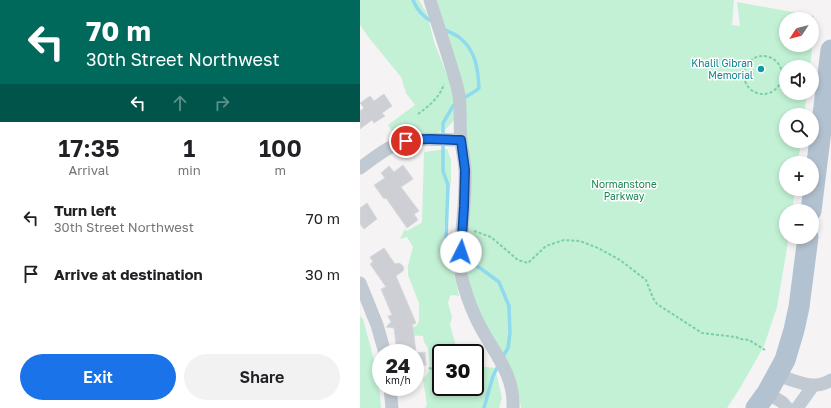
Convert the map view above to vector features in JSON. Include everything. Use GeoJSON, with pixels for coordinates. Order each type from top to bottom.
{"type":"FeatureCollection","features":[{"type":"Feature","properties":{"kind":"main road"},"geometry":{"type":"LineString","coordinates":[[812,204],[831,50]]}},
{"type":"Feature","properties":{"kind":"main road"},"geometry":{"type":"LineString","coordinates":[[766,392],[785,360],[794,330],[807,244]]}},
{"type":"Feature","properties":{"kind":"street"},"geometry":{"type":"LineString","coordinates":[[430,0],[453,73],[458,91],[460,108],[461,140],[465,170],[460,257],[461,275],[469,302],[481,328],[501,362],[511,385],[514,397],[513,408]]}},
{"type":"Feature","properties":{"kind":"street"},"geometry":{"type":"LineString","coordinates":[[360,168],[384,151],[411,140],[461,140]]}},
{"type":"Feature","properties":{"kind":"street"},"geometry":{"type":"LineString","coordinates":[[360,283],[377,325],[382,344]]}},
{"type":"Feature","properties":{"kind":"street"},"geometry":{"type":"LineString","coordinates":[[766,392],[793,380],[813,386],[826,383],[831,380]]}},
{"type":"Feature","properties":{"kind":"street"},"geometry":{"type":"LineString","coordinates":[[797,408],[813,386]]}},
{"type":"Feature","properties":{"kind":"street"},"geometry":{"type":"LineString","coordinates":[[766,392],[782,402],[787,408]]}},
{"type":"Feature","properties":{"kind":"street"},"geometry":{"type":"LineString","coordinates":[[391,396],[392,408]]}},
{"type":"Feature","properties":{"kind":"path"},"geometry":{"type":"LineString","coordinates":[[757,56],[770,56],[780,65],[783,78],[781,84],[772,92],[759,94],[748,88],[745,82],[744,70],[747,64],[757,56]]}},
{"type":"Feature","properties":{"kind":"path"},"geometry":{"type":"LineString","coordinates":[[418,114],[442,91],[447,76],[453,73]]}},
{"type":"Feature","properties":{"kind":"path"},"geometry":{"type":"LineString","coordinates":[[473,231],[491,237],[518,260],[528,264],[546,246],[564,240],[580,241],[598,248],[620,260],[646,280],[657,304],[702,333],[749,340],[765,350]]}},
{"type":"Feature","properties":{"kind":"green space"},"geometry":{"type":"Polygon","coordinates":[[[360,0],[419,0],[427,14],[434,42],[455,95],[456,118],[446,129],[435,134],[414,132],[396,137],[388,125],[415,105],[406,93],[401,77],[360,25],[360,0]]]}},
{"type":"Feature","properties":{"kind":"green space","name":"Normanstone Parkway"},"geometry":{"type":"Polygon","coordinates":[[[437,0],[734,0],[732,25],[740,26],[737,2],[792,12],[779,12],[779,52],[812,52],[811,60],[779,60],[779,100],[806,100],[805,108],[779,108],[779,148],[800,148],[799,156],[779,156],[779,196],[794,196],[793,204],[779,204],[779,244],[788,244],[777,307],[764,346],[727,408],[521,408],[517,383],[477,314],[463,271],[467,246],[449,46],[437,0]]]}},
{"type":"Feature","properties":{"kind":"green space"},"geometry":{"type":"Polygon","coordinates":[[[447,149],[451,160],[451,181],[444,228],[445,238],[452,250],[454,273],[459,296],[450,296],[448,303],[452,317],[450,325],[455,344],[432,344],[432,396],[484,396],[484,367],[495,368],[502,398],[499,408],[425,408],[427,405],[424,378],[430,368],[428,348],[424,342],[423,336],[405,335],[405,332],[417,325],[419,321],[419,303],[408,275],[408,266],[413,247],[407,237],[400,239],[405,229],[407,231],[422,221],[424,152],[447,149]]]}},
{"type":"Feature","properties":{"kind":"green space"},"geometry":{"type":"Polygon","coordinates":[[[360,316],[363,319],[372,352],[372,396],[380,396],[381,408],[360,408],[360,316]]]}},
{"type":"Feature","properties":{"kind":"building"},"geometry":{"type":"Polygon","coordinates":[[[384,94],[392,106],[382,113],[385,116],[374,123],[372,120],[360,129],[360,111],[364,108],[360,103],[370,96],[374,101],[384,94]]]}},
{"type":"Feature","properties":{"kind":"building"},"geometry":{"type":"Polygon","coordinates":[[[403,165],[413,179],[401,187],[419,211],[414,214],[418,220],[407,228],[386,198],[384,199],[374,185],[385,178],[381,173],[389,166],[394,172],[403,165]]]}},
{"type":"Feature","properties":{"kind":"building"},"geometry":{"type":"Polygon","coordinates":[[[367,203],[377,219],[364,229],[360,224],[360,208],[367,203]]]}},
{"type":"Feature","properties":{"kind":"building"},"geometry":{"type":"Polygon","coordinates":[[[384,248],[395,264],[399,263],[404,268],[403,271],[396,276],[416,323],[412,325],[415,344],[396,344],[394,328],[386,327],[391,322],[388,316],[392,315],[381,289],[386,287],[370,264],[373,262],[370,257],[384,248]]]}},
{"type":"Feature","properties":{"kind":"building"},"geometry":{"type":"Polygon","coordinates":[[[424,352],[425,352],[426,365],[424,365],[424,352]]]}},
{"type":"Feature","properties":{"kind":"waterway"},"geometry":{"type":"LineString","coordinates":[[413,0],[421,13],[433,22]]}},
{"type":"Feature","properties":{"kind":"waterway"},"geometry":{"type":"LineString","coordinates":[[443,29],[454,34],[465,43],[470,49],[475,61],[479,88],[462,99]]}},
{"type":"Feature","properties":{"kind":"waterway"},"geometry":{"type":"LineString","coordinates":[[457,103],[453,106],[443,123],[443,171],[448,185],[446,238],[454,253],[457,255]]}},
{"type":"Feature","properties":{"kind":"waterway"},"geometry":{"type":"LineString","coordinates":[[463,258],[499,282],[509,306],[510,333],[508,348],[502,358]]}},
{"type":"Feature","properties":{"kind":"waterway"},"geometry":{"type":"LineString","coordinates":[[484,408],[493,376],[499,364]]}},
{"type":"Feature","properties":{"kind":"place","name":"Khalil Gibran Memorial"},"geometry":{"type":"Point","coordinates":[761,69]}},
{"type":"Feature","properties":{"kind":"route"},"geometry":{"type":"LineString","coordinates":[[406,141],[425,139],[461,140],[465,170],[461,252]]}}]}
